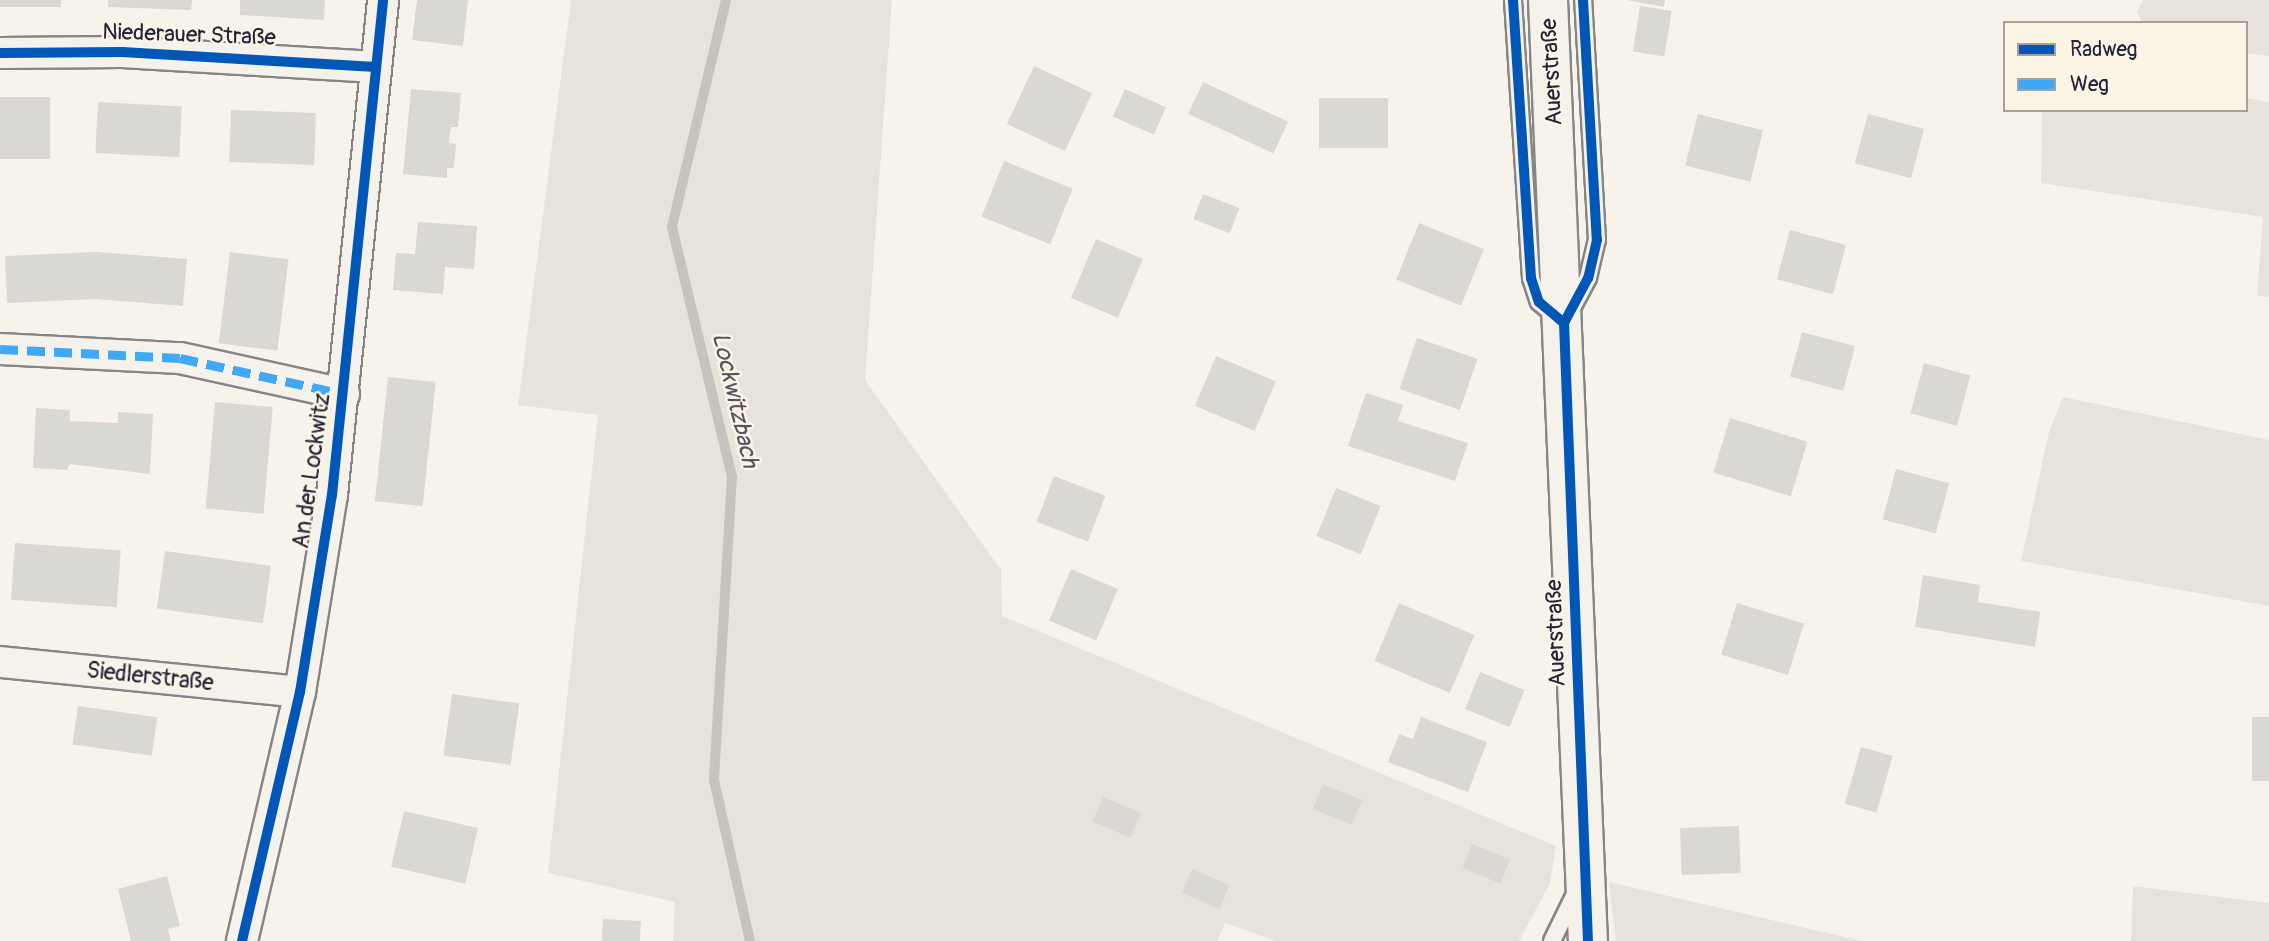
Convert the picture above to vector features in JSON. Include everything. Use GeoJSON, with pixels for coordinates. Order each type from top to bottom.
{"type":"FeatureCollection","features":[{"type":"Feature","properties":{"kind":"street","name":"An der Lockwitz"},"geometry":{"type":"LineString","coordinates":[[242,941],[300,692],[344,394],[383,0]]}},
{"type":"Feature","properties":{"kind":"street","name":"Auerstraße"},"geometry":{"type":"LineString","coordinates":[[1548,0],[1564,323],[1588,941]]}},
{"type":"Feature","properties":{"kind":"street","name":"Niederauer Straße"},"geometry":{"type":"LineString","coordinates":[[0,53],[122,52],[376,67]]}},
{"type":"Feature","properties":{"kind":"street","name":"An der Lockwitz"},"geometry":{"type":"LineString","coordinates":[[0,349],[180,358],[344,394]]}},
{"type":"Feature","properties":{"kind":"street","name":"Siedlerstraße"},"geometry":{"type":"LineString","coordinates":[[0,662],[300,692]]}},
{"type":"Feature","properties":{"kind":"lane"},"geometry":{"type":"LineString","coordinates":[[1513,0],[1531,278],[1539,302],[1564,323],[1588,278],[1597,240],[1583,0]]}},
{"type":"Feature","properties":{"kind":"lane"},"geometry":{"type":"LineString","coordinates":[[1552,941],[1585,872]]}},
{"type":"Feature","properties":{"kind":"shaded area"},"geometry":{"type":"Polygon","coordinates":[[[571,0],[892,0],[865,380],[1001,570],[1002,616],[1556,846],[1550,883],[1519,941],[1276,941],[1225,923],[1217,941],[673,941],[675,902],[548,873],[598,415],[518,405],[571,0]]]}},
{"type":"Feature","properties":{"kind":"shaded area"},"geometry":{"type":"Polygon","coordinates":[[[2143,0],[2269,0],[2269,56],[2248,53],[2248,21],[2141,21],[2137,12],[2143,0]]]}},
{"type":"Feature","properties":{"kind":"shaded area"},"geometry":{"type":"Polygon","coordinates":[[[2248,98],[2269,102],[2269,297],[2257,296],[2263,217],[2041,183],[2042,112],[2248,112],[2248,98]]]}},
{"type":"Feature","properties":{"kind":"shaded area"},"geometry":{"type":"Polygon","coordinates":[[[2063,397],[2269,440],[2269,606],[2021,561],[2049,432],[2063,397]]]}},
{"type":"Feature","properties":{"kind":"shaded area"},"geometry":{"type":"Polygon","coordinates":[[[1609,882],[1862,941],[1616,941],[1609,882]]]}},
{"type":"Feature","properties":{"kind":"shaded area"},"geometry":{"type":"Polygon","coordinates":[[[2133,886],[2269,903],[2269,941],[2131,941],[2133,886]]]}},
{"type":"Feature","properties":{"kind":"building"},"geometry":{"type":"Polygon","coordinates":[[[0,0],[61,0],[61,7],[0,7],[0,0]]]}},
{"type":"Feature","properties":{"kind":"building"},"geometry":{"type":"Polygon","coordinates":[[[108,0],[192,0],[191,10],[108,7],[108,0]]]}},
{"type":"Feature","properties":{"kind":"building"},"geometry":{"type":"Polygon","coordinates":[[[240,0],[325,0],[324,20],[240,15],[240,0]]]}},
{"type":"Feature","properties":{"kind":"building"},"geometry":{"type":"Polygon","coordinates":[[[417,0],[468,0],[463,46],[412,40],[417,0]]]}},
{"type":"Feature","properties":{"kind":"building"},"geometry":{"type":"Polygon","coordinates":[[[1627,0],[1665,0],[1664,7],[1627,0]]]}},
{"type":"Feature","properties":{"kind":"building"},"geometry":{"type":"Polygon","coordinates":[[[1640,6],[1672,11],[1664,56],[1633,51],[1640,6]]]}},
{"type":"Feature","properties":{"kind":"building"},"geometry":{"type":"Polygon","coordinates":[[[1034,66],[1092,93],[1065,151],[1007,124],[1034,66]]]}},
{"type":"Feature","properties":{"kind":"building"},"geometry":{"type":"Polygon","coordinates":[[[1203,82],[1288,122],[1273,153],[1188,114],[1203,82]]]}},
{"type":"Feature","properties":{"kind":"building"},"geometry":{"type":"Polygon","coordinates":[[[411,89],[461,93],[458,127],[451,127],[449,143],[456,144],[454,168],[447,168],[447,178],[403,174],[411,89]]]}},
{"type":"Feature","properties":{"kind":"building"},"geometry":{"type":"Polygon","coordinates":[[[1125,89],[1166,107],[1154,135],[1113,116],[1125,89]]]}},
{"type":"Feature","properties":{"kind":"building"},"geometry":{"type":"Polygon","coordinates":[[[0,97],[50,97],[50,159],[0,159],[0,97]]]}},
{"type":"Feature","properties":{"kind":"building"},"geometry":{"type":"Polygon","coordinates":[[[1319,98],[1388,98],[1388,148],[1319,148],[1319,98]]]}},
{"type":"Feature","properties":{"kind":"building"},"geometry":{"type":"Polygon","coordinates":[[[98,102],[182,106],[179,157],[95,153],[98,102]]]}},
{"type":"Feature","properties":{"kind":"building"},"geometry":{"type":"Polygon","coordinates":[[[231,110],[316,113],[314,165],[229,162],[231,110]]]}},
{"type":"Feature","properties":{"kind":"building"},"geometry":{"type":"Polygon","coordinates":[[[1698,114],[1763,130],[1750,182],[1685,165],[1698,114]]]}},
{"type":"Feature","properties":{"kind":"building"},"geometry":{"type":"Polygon","coordinates":[[[1868,114],[1924,129],[1911,178],[1855,163],[1868,114]]]}},
{"type":"Feature","properties":{"kind":"building"},"geometry":{"type":"Polygon","coordinates":[[[1004,161],[1073,189],[1050,244],[982,217],[1004,161]]]}},
{"type":"Feature","properties":{"kind":"building"},"geometry":{"type":"Polygon","coordinates":[[[1203,194],[1239,208],[1230,233],[1193,219],[1203,194]]]}},
{"type":"Feature","properties":{"kind":"building"},"geometry":{"type":"Polygon","coordinates":[[[418,222],[477,226],[474,269],[445,267],[443,294],[393,290],[396,253],[415,254],[418,222]]]}},
{"type":"Feature","properties":{"kind":"building"},"geometry":{"type":"Polygon","coordinates":[[[1419,223],[1484,249],[1461,306],[1396,280],[1419,223]]]}},
{"type":"Feature","properties":{"kind":"building"},"geometry":{"type":"Polygon","coordinates":[[[1790,230],[1846,245],[1833,294],[1777,279],[1790,230]]]}},
{"type":"Feature","properties":{"kind":"building"},"geometry":{"type":"Polygon","coordinates":[[[1096,239],[1143,259],[1118,318],[1071,298],[1096,239]]]}},
{"type":"Feature","properties":{"kind":"building"},"geometry":{"type":"Polygon","coordinates":[[[96,252],[187,259],[183,306],[95,299],[7,303],[5,256],[96,252]]]}},
{"type":"Feature","properties":{"kind":"building"},"geometry":{"type":"Polygon","coordinates":[[[230,252],[289,259],[277,351],[219,343],[230,252]]]}},
{"type":"Feature","properties":{"kind":"building"},"geometry":{"type":"Polygon","coordinates":[[[1802,332],[1855,346],[1843,391],[1790,376],[1802,332]]]}},
{"type":"Feature","properties":{"kind":"building"},"geometry":{"type":"Polygon","coordinates":[[[1417,338],[1478,359],[1460,410],[1399,389],[1417,338]]]}},
{"type":"Feature","properties":{"kind":"building"},"geometry":{"type":"Polygon","coordinates":[[[1216,356],[1276,381],[1255,431],[1195,406],[1216,356]]]}},
{"type":"Feature","properties":{"kind":"building"},"geometry":{"type":"Polygon","coordinates":[[[1924,363],[1970,375],[1957,426],[1911,413],[1924,363]]]}},
{"type":"Feature","properties":{"kind":"building"},"geometry":{"type":"Polygon","coordinates":[[[388,377],[436,382],[423,506],[375,501],[388,377]]]}},
{"type":"Feature","properties":{"kind":"building"},"geometry":{"type":"Polygon","coordinates":[[[1366,393],[1403,405],[1398,421],[1468,443],[1455,481],[1348,446],[1366,393]]]}},
{"type":"Feature","properties":{"kind":"building"},"geometry":{"type":"Polygon","coordinates":[[[215,402],[273,407],[263,514],[206,509],[215,402]]]}},
{"type":"Feature","properties":{"kind":"building"},"geometry":{"type":"Polygon","coordinates":[[[36,408],[70,410],[70,421],[118,423],[118,412],[153,414],[150,474],[70,464],[67,470],[33,468],[36,408]]]}},
{"type":"Feature","properties":{"kind":"building"},"geometry":{"type":"Polygon","coordinates":[[[1730,418],[1807,442],[1791,496],[1713,473],[1730,418]]]}},
{"type":"Feature","properties":{"kind":"building"},"geometry":{"type":"Polygon","coordinates":[[[1896,469],[1949,483],[1936,533],[1883,519],[1896,469]]]}},
{"type":"Feature","properties":{"kind":"building"},"geometry":{"type":"Polygon","coordinates":[[[1054,476],[1105,496],[1088,541],[1036,522],[1054,476]]]}},
{"type":"Feature","properties":{"kind":"building"},"geometry":{"type":"Polygon","coordinates":[[[1336,488],[1381,506],[1361,554],[1317,536],[1336,488]]]}},
{"type":"Feature","properties":{"kind":"building"},"geometry":{"type":"Polygon","coordinates":[[[15,543],[121,550],[117,607],[11,600],[15,543]]]}},
{"type":"Feature","properties":{"kind":"building"},"geometry":{"type":"Polygon","coordinates":[[[165,551],[271,566],[263,623],[157,608],[165,551]]]}},
{"type":"Feature","properties":{"kind":"building"},"geometry":{"type":"Polygon","coordinates":[[[1071,569],[1118,589],[1096,640],[1049,621],[1071,569]]]}},
{"type":"Feature","properties":{"kind":"building"},"geometry":{"type":"Polygon","coordinates":[[[1923,575],[1980,585],[1978,602],[2040,612],[2035,647],[1915,627],[1923,575]]]}},
{"type":"Feature","properties":{"kind":"building"},"geometry":{"type":"Polygon","coordinates":[[[1399,603],[1474,635],[1450,693],[1374,661],[1399,603]]]}},
{"type":"Feature","properties":{"kind":"building"},"geometry":{"type":"Polygon","coordinates":[[[1737,603],[1804,623],[1788,675],[1721,655],[1737,603]]]}},
{"type":"Feature","properties":{"kind":"building"},"geometry":{"type":"Polygon","coordinates":[[[1480,672],[1525,690],[1510,727],[1465,709],[1480,672]]]}},
{"type":"Feature","properties":{"kind":"building"},"geometry":{"type":"Polygon","coordinates":[[[452,694],[519,703],[511,765],[443,755],[452,694]]]}},
{"type":"Feature","properties":{"kind":"building"},"geometry":{"type":"Polygon","coordinates":[[[78,706],[157,717],[152,756],[73,745],[78,706]]]}},
{"type":"Feature","properties":{"kind":"building"},"geometry":{"type":"Polygon","coordinates":[[[1421,717],[1487,742],[1468,792],[1388,762],[1399,734],[1413,739],[1421,717]]]}},
{"type":"Feature","properties":{"kind":"building"},"geometry":{"type":"Polygon","coordinates":[[[2252,717],[2269,717],[2269,781],[2252,781],[2252,717]]]}},
{"type":"Feature","properties":{"kind":"building"},"geometry":{"type":"Polygon","coordinates":[[[1861,747],[1893,756],[1876,813],[1845,804],[1861,747]]]}},
{"type":"Feature","properties":{"kind":"building"},"geometry":{"type":"Polygon","coordinates":[[[1323,784],[1362,800],[1352,825],[1313,809],[1323,784]]]}},
{"type":"Feature","properties":{"kind":"building"},"geometry":{"type":"Polygon","coordinates":[[[1103,797],[1141,813],[1130,838],[1092,822],[1103,797]]]}},
{"type":"Feature","properties":{"kind":"building"},"geometry":{"type":"Polygon","coordinates":[[[404,811],[478,828],[465,884],[391,867],[404,811]]]}},
{"type":"Feature","properties":{"kind":"building"},"geometry":{"type":"Polygon","coordinates":[[[1739,826],[1741,873],[1682,875],[1680,828],[1739,826]]]}},
{"type":"Feature","properties":{"kind":"building"},"geometry":{"type":"Polygon","coordinates":[[[1472,844],[1510,859],[1500,883],[1462,868],[1472,844]]]}},
{"type":"Feature","properties":{"kind":"building"},"geometry":{"type":"Polygon","coordinates":[[[1192,869],[1230,885],[1220,909],[1182,893],[1192,869]]]}},
{"type":"Feature","properties":{"kind":"building"},"geometry":{"type":"Polygon","coordinates":[[[167,876],[180,926],[168,929],[171,941],[131,941],[118,889],[167,876]]]}},
{"type":"Feature","properties":{"kind":"building"},"geometry":{"type":"Polygon","coordinates":[[[603,919],[641,921],[640,941],[602,941],[603,919]]]}},
{"type":"Feature","properties":{"kind":"waterway","name":"Lockwitzbach"},"geometry":{"type":"LineString","coordinates":[[726,0],[672,227],[732,476],[714,780],[750,941]]}},
{"type":"Feature","properties":{"kind":"marked path"},"geometry":{"type":"LineString","coordinates":[[0,349],[180,358],[344,394]]}},
{"type":"Feature","properties":{"kind":"cycle path"},"geometry":{"type":"LineString","coordinates":[[242,941],[300,692],[332,495],[383,0]]}},
{"type":"Feature","properties":{"kind":"cycle path"},"geometry":{"type":"LineString","coordinates":[[1513,0],[1531,278],[1539,302],[1564,323]]}},
{"type":"Feature","properties":{"kind":"cycle path"},"geometry":{"type":"LineString","coordinates":[[1583,0],[1597,240],[1588,278],[1564,323],[1588,941]]}},
{"type":"Feature","properties":{"kind":"cycle path"},"geometry":{"type":"LineString","coordinates":[[0,53],[122,52],[376,67]]}}]}
